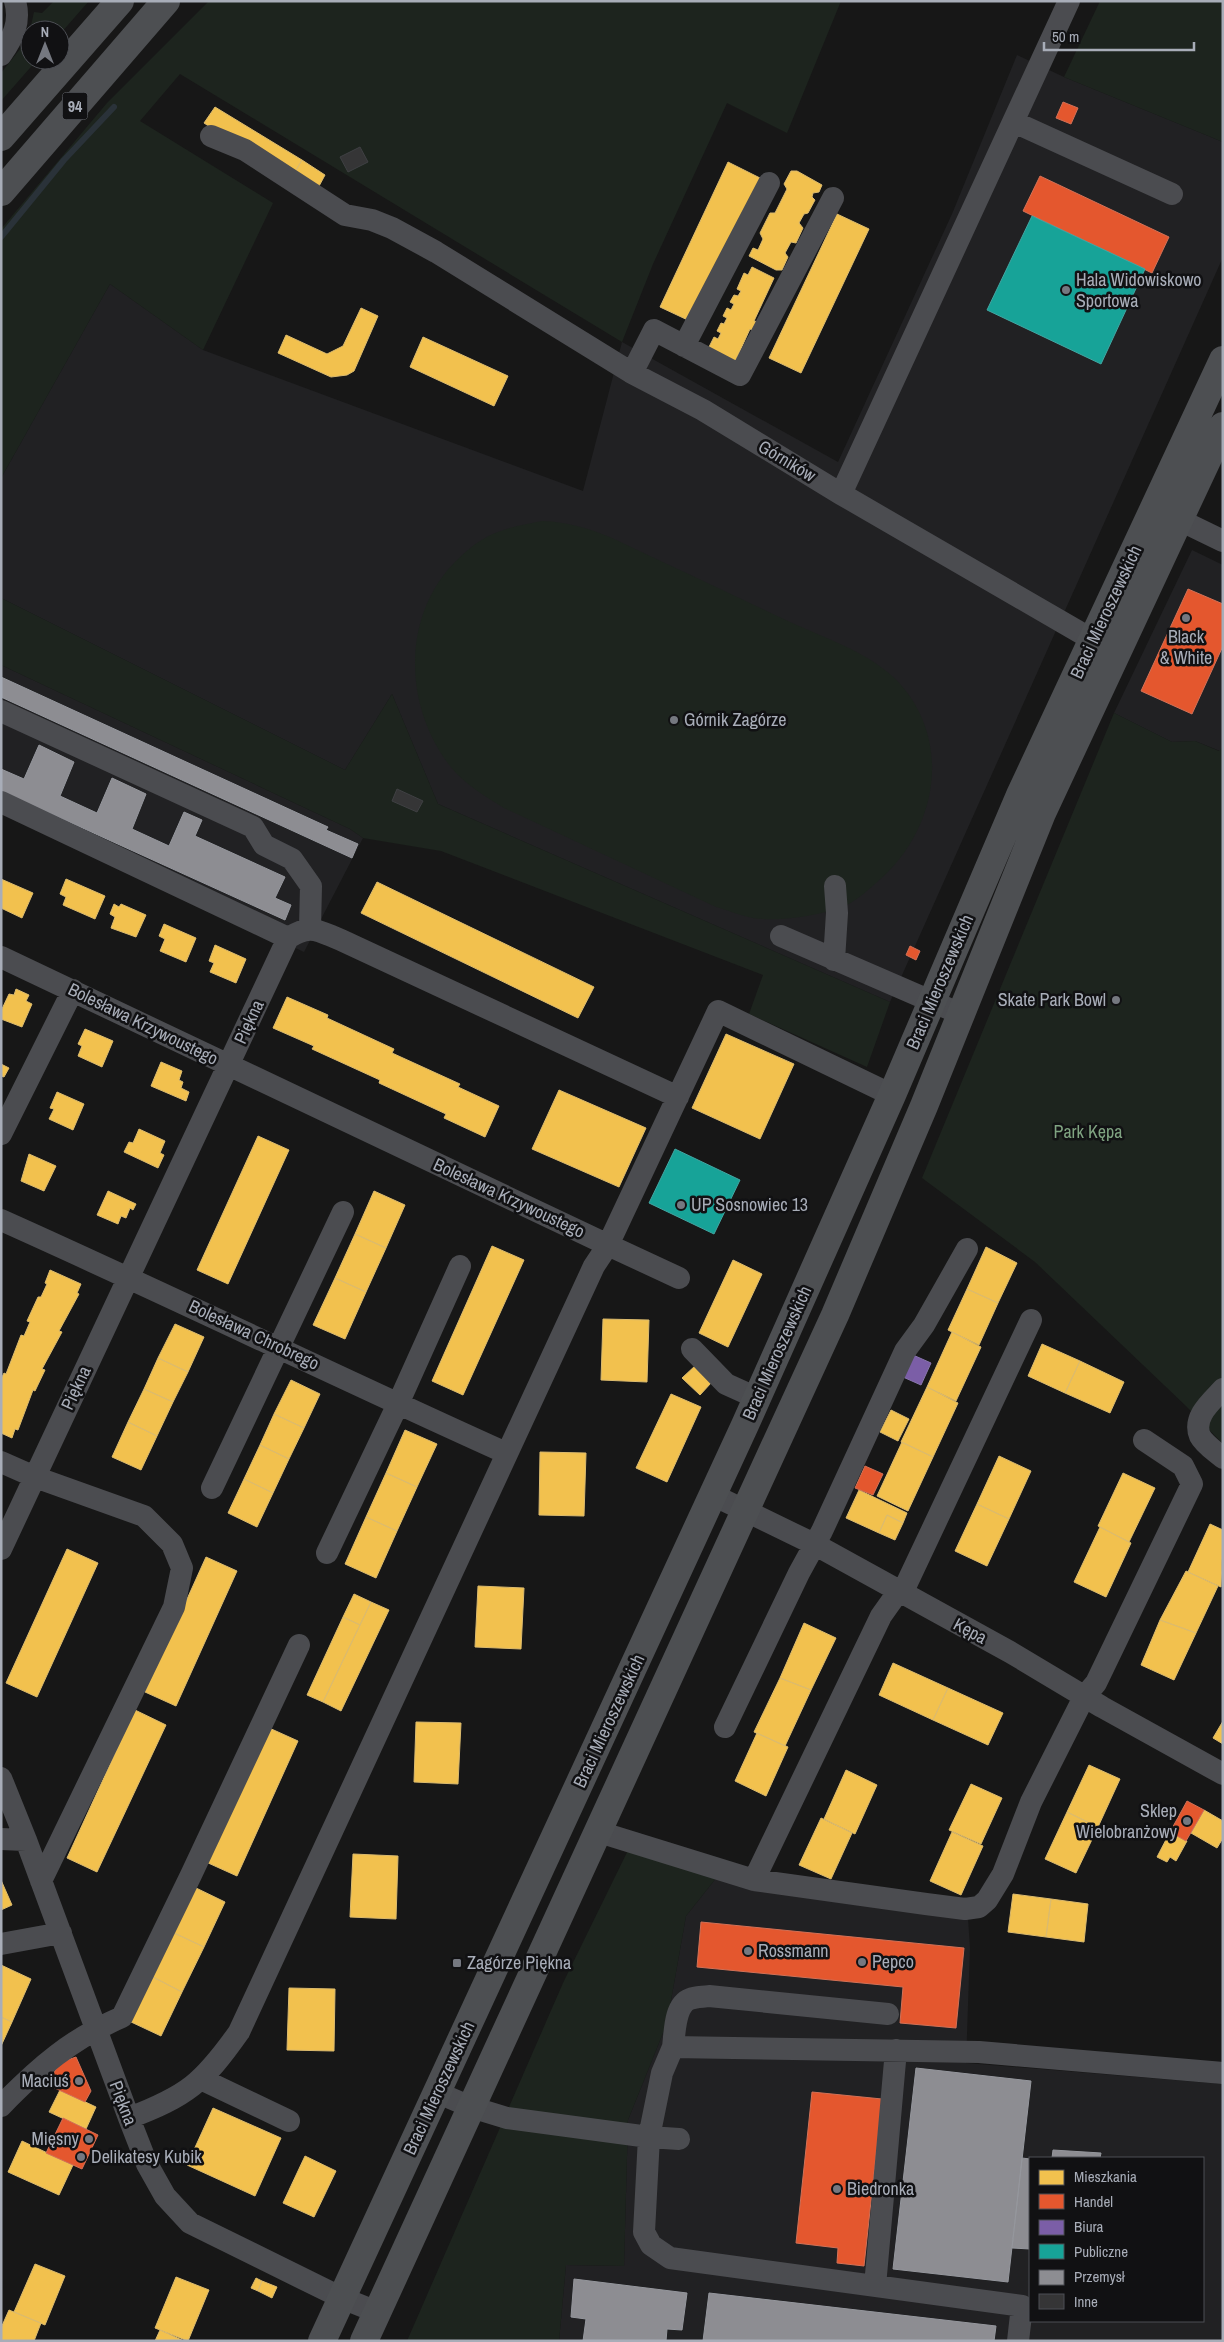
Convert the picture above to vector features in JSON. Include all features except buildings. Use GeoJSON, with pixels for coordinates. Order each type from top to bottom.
{"type":"FeatureCollection","features":[{"type":"Feature","properties":{"kind":"main road","name":"94"},"geometry":{"type":"LineString","coordinates":[[1,137],[120,1]]}},
{"type":"Feature","properties":{"kind":"main road","name":"94"},"geometry":{"type":"LineString","coordinates":[[1,192],[166,1]]}},
{"type":"Feature","properties":{"kind":"main road","name":"Braci Mieroszewskich"},"geometry":{"type":"LineString","coordinates":[[322,2341],[713,1495],[892,1095],[1020,795],[1094,640],[1153,507],[1223,360]]}},
{"type":"Feature","properties":{"kind":"main road","name":"Braci Mieroszewskich"},"geometry":{"type":"LineString","coordinates":[[364,2341],[835,1315],[961,1014],[1042,813],[1223,426]]}},
{"type":"Feature","properties":{"kind":"street"},"geometry":{"type":"LineString","coordinates":[[1,55],[16,29],[18,14],[15,1]]}},
{"type":"Feature","properties":{"kind":"street"},"geometry":{"type":"LineString","coordinates":[[841,494],[1069,1]]}},
{"type":"Feature","properties":{"kind":"street"},"geometry":{"type":"LineString","coordinates":[[1,122],[27,108]]}},
{"type":"Feature","properties":{"kind":"street"},"geometry":{"type":"LineString","coordinates":[[1014,122],[1172,194]]}},
{"type":"Feature","properties":{"kind":"street","name":"Górników"},"geometry":{"type":"LineString","coordinates":[[211,136],[244,150],[345,216],[372,220],[392,228],[481,280],[632,373],[704,410],[841,494],[1094,640]]}},
{"type":"Feature","properties":{"kind":"street"},"geometry":{"type":"LineString","coordinates":[[684,346],[768,183]]}},
{"type":"Feature","properties":{"kind":"street"},"geometry":{"type":"LineString","coordinates":[[632,373],[654,330],[740,375],[833,198]]}},
{"type":"Feature","properties":{"kind":"street"},"geometry":{"type":"LineString","coordinates":[[1153,507],[1223,541]]}},
{"type":"Feature","properties":{"kind":"street"},"geometry":{"type":"LineString","coordinates":[[1,711],[254,827],[264,845],[292,859],[311,886],[310,928]]}},
{"type":"Feature","properties":{"kind":"street"},"geometry":{"type":"LineString","coordinates":[[1,802],[288,938],[310,928],[341,940],[678,1097]]}},
{"type":"Feature","properties":{"kind":"street"},"geometry":{"type":"LineString","coordinates":[[834,960],[837,913],[835,886]]}},
{"type":"Feature","properties":{"kind":"street"},"geometry":{"type":"LineString","coordinates":[[781,936],[961,1014]]}},
{"type":"Feature","properties":{"kind":"street","name":"Piękna"},"geometry":{"type":"LineString","coordinates":[[1,1549],[288,938]]}},
{"type":"Feature","properties":{"kind":"street","name":"Bolesława Krzywoustego"},"geometry":{"type":"LineString","coordinates":[[1,957],[679,1278]]}},
{"type":"Feature","properties":{"kind":"street"},"geometry":{"type":"LineString","coordinates":[[1,1134],[74,990]]}},
{"type":"Feature","properties":{"kind":"street"},"geometry":{"type":"LineString","coordinates":[[129,2118],[165,2104],[190,2089],[216,2064],[239,2032],[506,1453],[594,1266],[608,1245],[718,1011],[892,1095]]}},
{"type":"Feature","properties":{"kind":"street"},"geometry":{"type":"LineString","coordinates":[[212,1488],[343,1212]]}},
{"type":"Feature","properties":{"kind":"street","name":"Bolesława Chrobrego"},"geometry":{"type":"LineString","coordinates":[[1,1220],[128,1276],[506,1453]]}},
{"type":"Feature","properties":{"kind":"street"},"geometry":{"type":"LineString","coordinates":[[725,1727],[814,1544],[822,1532],[905,1351],[924,1324],[966,1249]]}},
{"type":"Feature","properties":{"kind":"street"},"geometry":{"type":"LineString","coordinates":[[327,1552],[398,1404],[460,1266]]}},
{"type":"Feature","properties":{"kind":"street"},"geometry":{"type":"LineString","coordinates":[[754,1880],[881,1616],[898,1592],[906,1585],[1031,1320]]}},
{"type":"Feature","properties":{"kind":"street"},"geometry":{"type":"LineString","coordinates":[[692,1349],[726,1384],[757,1398]]}},
{"type":"Feature","properties":{"kind":"street"},"geometry":{"type":"LineString","coordinates":[[1183,1466],[1200,1437],[1199,1425],[1204,1410],[1223,1389]]}},
{"type":"Feature","properties":{"kind":"street"},"geometry":{"type":"LineString","coordinates":[[1200,1437],[1223,1458]]}},
{"type":"Feature","properties":{"kind":"street"},"geometry":{"type":"LineString","coordinates":[[599,1832],[754,1880],[966,1909],[979,1906],[987,1900],[1003,1874],[1031,1802],[1084,1697],[1096,1682],[1192,1484],[1183,1466],[1144,1440]]}},
{"type":"Feature","properties":{"kind":"street"},"geometry":{"type":"LineString","coordinates":[[1,1462],[35,1477],[144,1516],[172,1544],[182,1568],[174,1607],[41,1881]]}},
{"type":"Feature","properties":{"kind":"street","name":"Kępa"},"geometry":{"type":"LineString","coordinates":[[713,1495],[814,1544],[898,1592],[1010,1652],[1084,1697],[1223,1774]]}},
{"type":"Feature","properties":{"kind":"street"},"geometry":{"type":"LineString","coordinates":[[1,2106],[42,2065],[95,2028],[122,2017],[299,1645]]}},
{"type":"Feature","properties":{"kind":"street","name":"Piękna"},"geometry":{"type":"LineString","coordinates":[[1,1778],[147,2164],[165,2196],[190,2223],[342,2298],[377,2312]]}},
{"type":"Feature","properties":{"kind":"street"},"geometry":{"type":"LineString","coordinates":[[1,1839],[26,1840]]}},
{"type":"Feature","properties":{"kind":"street"},"geometry":{"type":"LineString","coordinates":[[1,1944],[61,1933]]}},
{"type":"Feature","properties":{"kind":"street"},"geometry":{"type":"LineString","coordinates":[[888,2014],[710,1996],[688,1999],[678,2014],[673,2047],[662,2073],[649,2137],[644,2232],[651,2245],[670,2258],[1022,2306],[1018,2341]]}},
{"type":"Feature","properties":{"kind":"street"},"geometry":{"type":"LineString","coordinates":[[673,2047],[978,2052],[1223,2074]]}},
{"type":"Feature","properties":{"kind":"street"},"geometry":{"type":"LineString","coordinates":[[875,2286],[896,2050]]}},
{"type":"Feature","properties":{"kind":"street"},"geometry":{"type":"LineString","coordinates":[[201,2079],[289,2121]]}},
{"type":"Feature","properties":{"kind":"street"},"geometry":{"type":"LineString","coordinates":[[436,2092],[471,2107],[507,2118],[679,2140]]}},
{"type":"Feature","properties":{"kind":"shaded area"},"geometry":{"type":"Polygon","coordinates":[[[1017,55],[1064,77],[1223,142],[1223,257],[890,1002],[438,804],[392,694],[345,770],[1,598],[1,478],[110,284],[203,350],[583,491],[622,342],[838,462],[952,214],[1017,55]]]}},
{"type":"Feature","properties":{"kind":"shaded area"},"geometry":{"type":"Polygon","coordinates":[[[1192,550],[1223,565],[1223,747],[1220,751],[1195,741],[1172,742],[1114,713],[1192,550]]]}},
{"type":"Feature","properties":{"kind":"shaded area"},"geometry":{"type":"Polygon","coordinates":[[[1,665],[350,829],[363,838],[304,952],[1,811],[1,665]]]}},
{"type":"Feature","properties":{"kind":"shaded area"},"geometry":{"type":"Polygon","coordinates":[[[717,1877],[968,1918],[970,1948],[966,2063],[1223,2084],[1223,2341],[559,2341],[566,2265],[624,2266],[628,2120],[667,2023],[686,1916],[717,1877]]]}},
{"type":"Feature","properties":{"kind":"green space"},"geometry":{"type":"Polygon","coordinates":[[[54,1],[89,1],[70,23],[70,20],[32,20],[34,12],[42,13],[54,1]]]}},
{"type":"Feature","properties":{"kind":"green space"},"geometry":{"type":"Polygon","coordinates":[[[209,1],[841,1],[787,133],[727,103],[653,264],[622,342],[180,74],[140,121],[273,203],[203,350],[110,284],[1,478],[1,229],[107,103],[209,1]]]}},
{"type":"Feature","properties":{"kind":"green space"},"geometry":{"type":"Polygon","coordinates":[[[1100,1],[1223,1],[1223,142],[1064,77],[1100,1]]]}},
{"type":"Feature","properties":{"kind":"green space"},"geometry":{"type":"Polygon","coordinates":[[[20,49],[20,70],[28,70],[1,101],[1,73],[20,49]]]}},
{"type":"Feature","properties":{"kind":"green space","name":"Górnik Zagórze"},"geometry":{"type":"Polygon","coordinates":[[[542,521],[578,526],[612,538],[849,648],[877,664],[901,685],[918,709],[928,735],[932,762],[931,788],[924,815],[912,840],[896,863],[876,883],[851,902],[832,910],[786,919],[748,917],[716,907],[504,808],[475,789],[450,766],[435,743],[424,717],[417,690],[415,663],[418,635],[425,609],[437,584],[455,562],[473,546],[499,532],[542,521]]]}},
{"type":"Feature","properties":{"kind":"green space"},"geometry":{"type":"Polygon","coordinates":[[[1,598],[345,770],[392,694],[438,804],[890,1002],[867,1067],[749,1014],[763,975],[441,851],[363,838],[350,829],[1,665],[1,598]]]}},
{"type":"Feature","properties":{"kind":"green space","name":"Park Kępa"},"geometry":{"type":"Polygon","coordinates":[[[1114,713],[1172,742],[1195,741],[1219,751],[1223,747],[1223,1444],[1186,1406],[1035,1262],[922,1178],[1114,713]]]}},
{"type":"Feature","properties":{"kind":"green space"},"geometry":{"type":"Polygon","coordinates":[[[637,1832],[717,1877],[686,1916],[667,2023],[628,2120],[624,2266],[566,2265],[559,2341],[407,2341],[563,1983],[637,1832]]]}},
{"type":"Feature","properties":{"kind":"waterway"},"geometry":{"type":"LineString","coordinates":[[1,237],[64,160],[114,107]]}},
{"type":"Feature","properties":{"kind":"place","name":"Hala Widowiskowo Sportowa"},"geometry":{"type":"Point","coordinates":[1066,290]}},
{"type":"Feature","properties":{"kind":"place","name":"Black & White"},"geometry":{"type":"Point","coordinates":[1186,618]}},
{"type":"Feature","properties":{"kind":"place","name":"Górnik Zagórze"},"geometry":{"type":"Point","coordinates":[674,720]}},
{"type":"Feature","properties":{"kind":"place","name":"Skate Park Bowl"},"geometry":{"type":"Point","coordinates":[1116,1000]}},
{"type":"Feature","properties":{"kind":"place","name":"UP Sosnowiec 13"},"geometry":{"type":"Point","coordinates":[681,1205]}},
{"type":"Feature","properties":{"kind":"place","name":"Sklep Wielobranżowy"},"geometry":{"type":"Point","coordinates":[1187,1821]}},
{"type":"Feature","properties":{"kind":"place","name":"Rossmann"},"geometry":{"type":"Point","coordinates":[748,1951]}},
{"type":"Feature","properties":{"kind":"place","name":"Pepco"},"geometry":{"type":"Point","coordinates":[862,1962]}},
{"type":"Feature","properties":{"kind":"place","name":"Zagórze Piękna"},"geometry":{"type":"Point","coordinates":[457,1963]}},
{"type":"Feature","properties":{"kind":"place","name":"Maciuś"},"geometry":{"type":"Point","coordinates":[79,2081]}},
{"type":"Feature","properties":{"kind":"place","name":"Mięsny"},"geometry":{"type":"Point","coordinates":[89,2139]}},
{"type":"Feature","properties":{"kind":"place","name":"Delikatesy Kubik"},"geometry":{"type":"Point","coordinates":[81,2157]}},
{"type":"Feature","properties":{"kind":"place","name":"Biedronka"},"geometry":{"type":"Point","coordinates":[837,2189]}}]}
